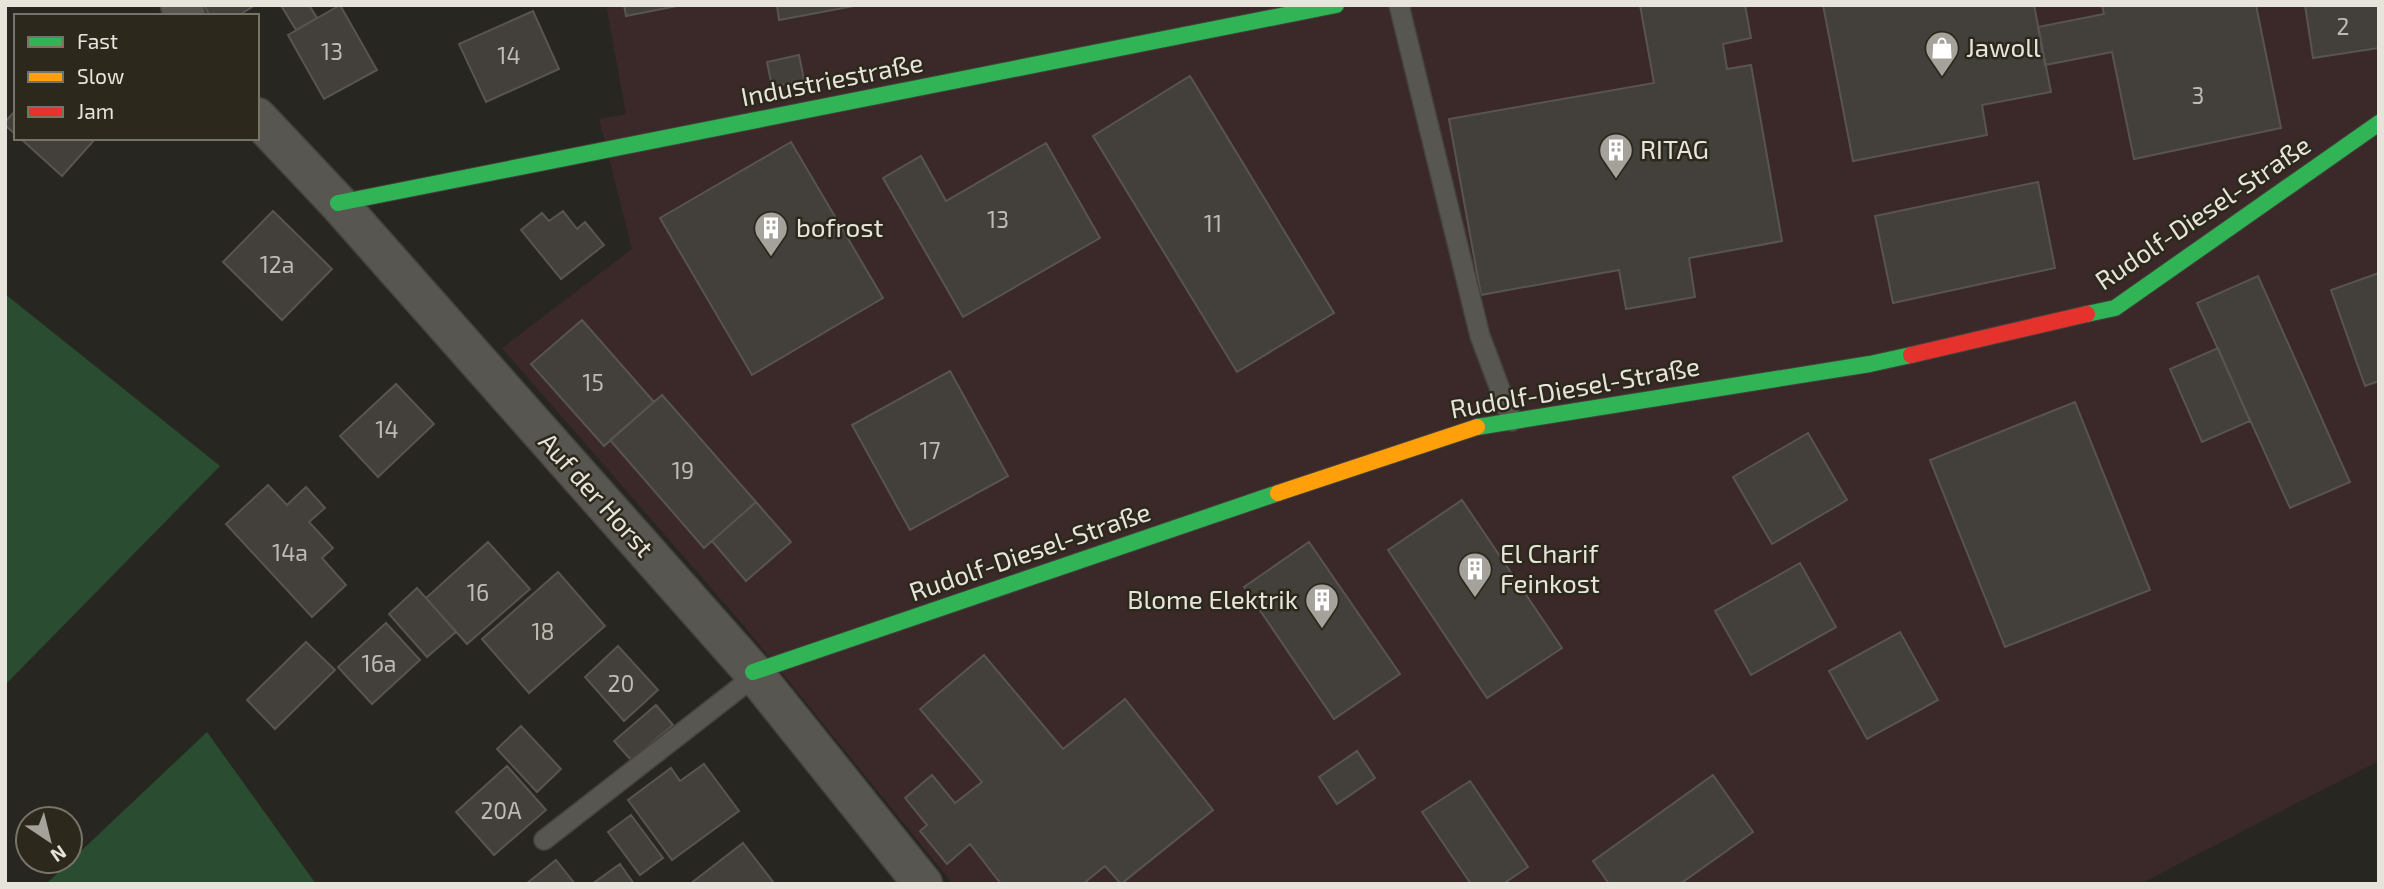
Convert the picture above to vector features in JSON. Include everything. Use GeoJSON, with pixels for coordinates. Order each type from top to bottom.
{"type":"FeatureCollection","features":[{"type":"Feature","properties":{"kind":"street","name":"Industriestraße"},"geometry":{"type":"LineString","coordinates":[[338,203],[1336,5]]}},
{"type":"Feature","properties":{"kind":"street","name":"Auf der Horst"},"geometry":{"type":"LineString","coordinates":[[259,119],[338,203],[754,674],[923,884]]}},
{"type":"Feature","properties":{"kind":"street","name":"Rudolf-Diesel-Straße"},"geometry":{"type":"LineString","coordinates":[[754,674],[1468,428],[1870,364],[2115,308],[2379,123]]}},
{"type":"Feature","properties":{"kind":"lane"},"geometry":{"type":"LineString","coordinates":[[1399,5],[1480,336],[1512,421]]}},
{"type":"Feature","properties":{"kind":"lane"},"geometry":{"type":"LineString","coordinates":[[544,840],[754,674]]}},
{"type":"Feature","properties":{"kind":"shaded area"},"geometry":{"type":"Polygon","coordinates":[[[606,5],[2379,5],[2379,761],[2140,884],[953,884],[739,620],[502,348],[632,249],[599,119],[626,114],[606,5]]]}},
{"type":"Feature","properties":{"kind":"green space"},"geometry":{"type":"Polygon","coordinates":[[[5,294],[220,466],[5,685],[5,294]]]}},
{"type":"Feature","properties":{"kind":"green space"},"geometry":{"type":"Polygon","coordinates":[[[207,732],[316,884],[46,884],[56,875],[84,875],[84,848],[207,732]]]}},
{"type":"Feature","properties":{"kind":"building"},"geometry":{"type":"Polygon","coordinates":[[[204,5],[255,5],[241,14],[209,14],[204,5]]]}},
{"type":"Feature","properties":{"kind":"building"},"geometry":{"type":"Polygon","coordinates":[[[309,5],[317,18],[296,30],[282,7],[309,5]]]}},
{"type":"Feature","properties":{"kind":"building"},"geometry":{"type":"Polygon","coordinates":[[[340,5],[377,70],[324,99],[288,35],[340,5]]]}},
{"type":"Feature","properties":{"kind":"building"},"geometry":{"type":"Polygon","coordinates":[[[624,5],[682,5],[626,16],[624,5]]]}},
{"type":"Feature","properties":{"kind":"building"},"geometry":{"type":"Polygon","coordinates":[[[777,5],[859,5],[779,20],[777,5]]]}},
{"type":"Feature","properties":{"kind":"building","name":"RITAG"},"geometry":{"type":"Polygon","coordinates":[[[1640,5],[1745,5],[1751,38],[1723,44],[1727,69],[1751,65],[1782,241],[1689,258],[1695,297],[1626,309],[1619,270],[1481,295],[1449,119],[1654,83],[1640,5]]]}},
{"type":"Feature","properties":{"kind":"building","name":"Jawoll"},"geometry":{"type":"Polygon","coordinates":[[[1823,5],[2034,5],[2051,92],[1982,105],[1987,135],[1853,161],[1823,5]]]}},
{"type":"Feature","properties":{"kind":"building"},"geometry":{"type":"Polygon","coordinates":[[[2102,5],[2256,5],[2281,128],[2134,159],[2112,52],[2045,65],[2038,27],[2104,14],[2102,5]]]}},
{"type":"Feature","properties":{"kind":"building"},"geometry":{"type":"Polygon","coordinates":[[[2305,5],[2379,5],[2379,48],[2313,58],[2305,5]]]}},
{"type":"Feature","properties":{"kind":"building"},"geometry":{"type":"Polygon","coordinates":[[[533,11],[559,69],[486,102],[459,44],[533,11]]]}},
{"type":"Feature","properties":{"kind":"building"},"geometry":{"type":"Polygon","coordinates":[[[799,55],[804,80],[772,87],[767,62],[799,55]]]}},
{"type":"Feature","properties":{"kind":"building"},"geometry":{"type":"Polygon","coordinates":[[[1190,76],[1334,313],[1237,372],[1093,136],[1190,76]]]}},
{"type":"Feature","properties":{"kind":"building"},"geometry":{"type":"Polygon","coordinates":[[[14,112],[14,133],[5,125],[14,112]]]}},
{"type":"Feature","properties":{"kind":"building"},"geometry":{"type":"Polygon","coordinates":[[[22,140],[94,140],[62,176],[22,140]]]}},
{"type":"Feature","properties":{"kind":"building","name":"bofrost"},"geometry":{"type":"Polygon","coordinates":[[[791,142],[883,298],[752,375],[660,218],[791,142]]]}},
{"type":"Feature","properties":{"kind":"building"},"geometry":{"type":"Polygon","coordinates":[[[1046,143],[1100,238],[963,317],[883,178],[921,156],[946,201],[1046,143]]]}},
{"type":"Feature","properties":{"kind":"building"},"geometry":{"type":"Polygon","coordinates":[[[2038,182],[2055,268],[1893,303],[1875,216],[2038,182]]]}},
{"type":"Feature","properties":{"kind":"building"},"geometry":{"type":"Polygon","coordinates":[[[273,211],[332,269],[282,320],[223,262],[273,211]]]}},
{"type":"Feature","properties":{"kind":"building"},"geometry":{"type":"Polygon","coordinates":[[[563,211],[577,229],[585,222],[604,245],[561,279],[521,230],[542,213],[549,221],[563,211]]]}},
{"type":"Feature","properties":{"kind":"building"},"geometry":{"type":"Polygon","coordinates":[[[2379,273],[2379,381],[2365,386],[2331,290],[2379,273]]]}},
{"type":"Feature","properties":{"kind":"building"},"geometry":{"type":"Polygon","coordinates":[[[2258,276],[2350,482],[2290,508],[2197,303],[2258,276]]]}},
{"type":"Feature","properties":{"kind":"building"},"geometry":{"type":"Polygon","coordinates":[[[582,320],[654,402],[604,446],[531,364],[582,320]]]}},
{"type":"Feature","properties":{"kind":"building"},"geometry":{"type":"Polygon","coordinates":[[[2218,348],[2250,421],[2202,442],[2170,369],[2218,348]]]}},
{"type":"Feature","properties":{"kind":"building"},"geometry":{"type":"Polygon","coordinates":[[[950,371],[1008,476],[910,530],[852,425],[950,371]]]}},
{"type":"Feature","properties":{"kind":"building"},"geometry":{"type":"Polygon","coordinates":[[[396,384],[434,424],[378,477],[340,436],[396,384]]]}},
{"type":"Feature","properties":{"kind":"building"},"geometry":{"type":"Polygon","coordinates":[[[662,395],[756,502],[704,548],[610,440],[662,395]]]}},
{"type":"Feature","properties":{"kind":"building"},"geometry":{"type":"Polygon","coordinates":[[[2075,402],[2150,590],[2005,647],[1930,460],[2075,402]]]}},
{"type":"Feature","properties":{"kind":"building"},"geometry":{"type":"Polygon","coordinates":[[[1808,433],[1847,500],[1772,544],[1733,477],[1808,433]]]}},
{"type":"Feature","properties":{"kind":"building"},"geometry":{"type":"Polygon","coordinates":[[[268,485],[287,505],[306,487],[325,508],[309,522],[333,548],[322,558],[346,585],[312,617],[226,524],[268,485]]]}},
{"type":"Feature","properties":{"kind":"building","name":"El Charif Feinkost"},"geometry":{"type":"Polygon","coordinates":[[[1462,500],[1562,648],[1487,698],[1388,550],[1462,500]]]}},
{"type":"Feature","properties":{"kind":"building"},"geometry":{"type":"Polygon","coordinates":[[[756,502],[791,542],[746,581],[712,541],[756,502]]]}},
{"type":"Feature","properties":{"kind":"building"},"geometry":{"type":"Polygon","coordinates":[[[488,542],[530,589],[467,644],[426,598],[488,542]]]}},
{"type":"Feature","properties":{"kind":"building","name":"Blome Elektrik"},"geometry":{"type":"Polygon","coordinates":[[[1309,542],[1400,674],[1334,719],[1244,587],[1309,542]]]}},
{"type":"Feature","properties":{"kind":"building"},"geometry":{"type":"Polygon","coordinates":[[[1800,563],[1836,627],[1751,675],[1715,611],[1800,563]]]}},
{"type":"Feature","properties":{"kind":"building"},"geometry":{"type":"Polygon","coordinates":[[[558,572],[605,626],[529,693],[482,639],[558,572]]]}},
{"type":"Feature","properties":{"kind":"building"},"geometry":{"type":"Polygon","coordinates":[[[417,588],[456,632],[427,657],[389,614],[417,588]]]}},
{"type":"Feature","properties":{"kind":"building"},"geometry":{"type":"Polygon","coordinates":[[[386,623],[420,660],[372,704],[338,667],[386,623]]]}},
{"type":"Feature","properties":{"kind":"building"},"geometry":{"type":"Polygon","coordinates":[[[1900,632],[1938,700],[1867,739],[1829,671],[1900,632]]]}},
{"type":"Feature","properties":{"kind":"building"},"geometry":{"type":"Polygon","coordinates":[[[306,642],[335,670],[275,729],[247,700],[306,642]]]}},
{"type":"Feature","properties":{"kind":"building"},"geometry":{"type":"Polygon","coordinates":[[[618,646],[658,690],[624,721],[585,677],[618,646]]]}},
{"type":"Feature","properties":{"kind":"building"},"geometry":{"type":"Polygon","coordinates":[[[984,655],[1063,749],[1125,699],[1213,810],[1121,884],[1105,866],[1083,884],[1001,884],[970,844],[947,864],[920,831],[927,825],[905,798],[932,775],[955,803],[982,782],[920,709],[984,655]]]}},
{"type":"Feature","properties":{"kind":"building"},"geometry":{"type":"Polygon","coordinates":[[[656,705],[673,725],[631,760],[614,741],[656,705]]]}},
{"type":"Feature","properties":{"kind":"building"},"geometry":{"type":"Polygon","coordinates":[[[521,726],[561,769],[537,792],[497,749],[521,726]]]}},
{"type":"Feature","properties":{"kind":"building"},"geometry":{"type":"Polygon","coordinates":[[[1357,751],[1375,778],[1337,804],[1319,777],[1357,751]]]}},
{"type":"Feature","properties":{"kind":"building"},"geometry":{"type":"Polygon","coordinates":[[[704,764],[739,811],[672,860],[628,800],[671,768],[680,781],[704,764]]]}},
{"type":"Feature","properties":{"kind":"building"},"geometry":{"type":"Polygon","coordinates":[[[507,766],[546,810],[494,855],[456,812],[507,766]]]}},
{"type":"Feature","properties":{"kind":"building"},"geometry":{"type":"Polygon","coordinates":[[[1713,775],[1753,832],[1680,884],[1609,884],[1593,861],[1713,775]]]}},
{"type":"Feature","properties":{"kind":"building"},"geometry":{"type":"Polygon","coordinates":[[[1470,781],[1528,867],[1503,884],[1471,884],[1422,812],[1470,781]]]}},
{"type":"Feature","properties":{"kind":"building"},"geometry":{"type":"Polygon","coordinates":[[[631,815],[663,858],[640,875],[608,832],[631,815]]]}},
{"type":"Feature","properties":{"kind":"building"},"geometry":{"type":"Polygon","coordinates":[[[743,843],[774,883],[690,884],[743,843]]]}},
{"type":"Feature","properties":{"kind":"building"},"geometry":{"type":"Polygon","coordinates":[[[556,860],[575,884],[526,884],[556,860]]]}},
{"type":"Feature","properties":{"kind":"building"},"geometry":{"type":"Polygon","coordinates":[[[620,864],[634,884],[592,884],[620,864]]]}},
{"type":"Feature","properties":{"kind":"traffic: fast"},"geometry":{"type":"LineString","coordinates":[[338,203],[1336,5]]}},
{"type":"Feature","properties":{"kind":"traffic: fast"},"geometry":{"type":"LineString","coordinates":[[2087,314],[2115,308],[2379,123]]}},
{"type":"Feature","properties":{"kind":"traffic: fast"},"geometry":{"type":"LineString","coordinates":[[1477,427],[1870,364],[1911,355]]}},
{"type":"Feature","properties":{"kind":"traffic: fast"},"geometry":{"type":"LineString","coordinates":[[753,672],[1278,493]]}},
{"type":"Feature","properties":{"kind":"traffic: slow"},"geometry":{"type":"LineString","coordinates":[[1278,493],[1477,427]]}},
{"type":"Feature","properties":{"kind":"traffic: jam"},"geometry":{"type":"LineString","coordinates":[[1911,355],[2087,314]]}},
{"type":"Feature","properties":{"kind":"place","name":"Jawoll"},"geometry":{"type":"Point","coordinates":[1942,78]}},
{"type":"Feature","properties":{"kind":"place","name":"RITAG"},"geometry":{"type":"Point","coordinates":[1616,180]}},
{"type":"Feature","properties":{"kind":"place","name":"bofrost"},"geometry":{"type":"Point","coordinates":[771,258]}},
{"type":"Feature","properties":{"kind":"place","name":"El Charif Feinkost"},"geometry":{"type":"Point","coordinates":[1475,599]}},
{"type":"Feature","properties":{"kind":"place","name":"Blome Elektrik"},"geometry":{"type":"Point","coordinates":[1322,630]}}]}
